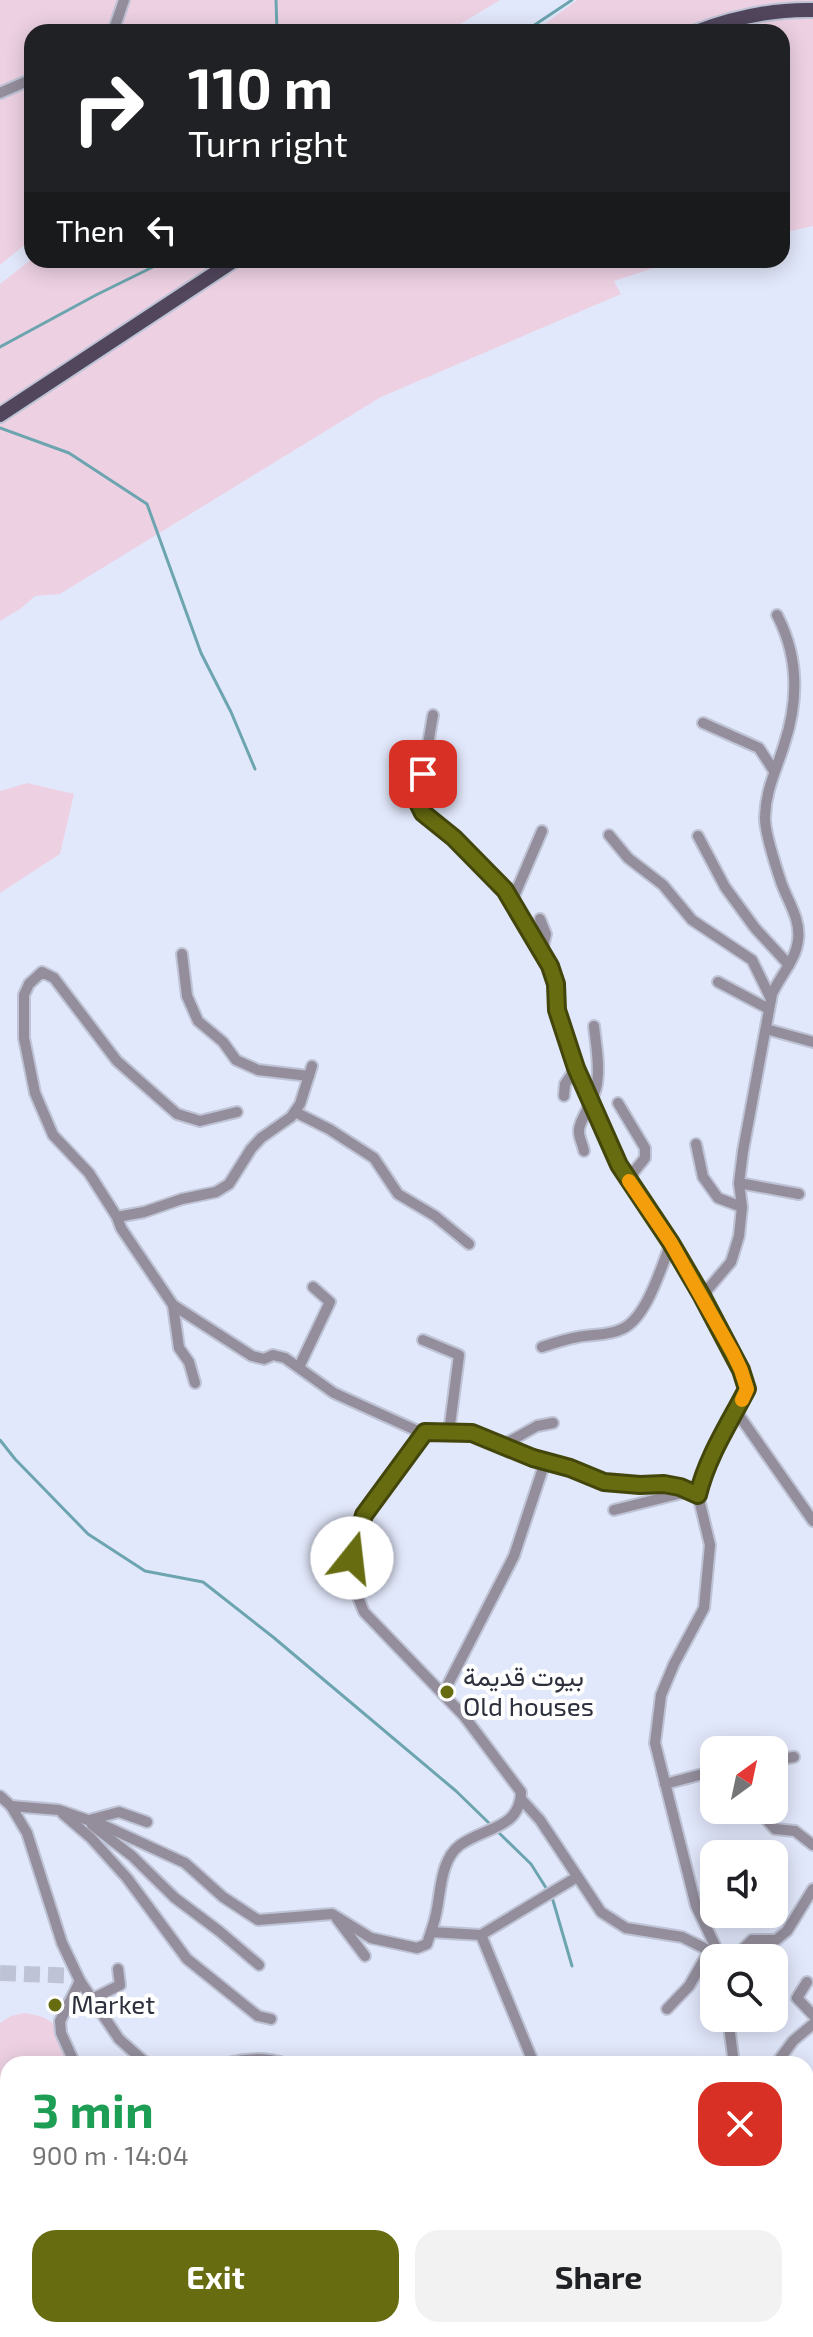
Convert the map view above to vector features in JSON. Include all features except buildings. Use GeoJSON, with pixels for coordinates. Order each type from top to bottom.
{"type":"FeatureCollection","features":[{"type":"Feature","properties":{"kind":"main road"},"geometry":{"type":"LineString","coordinates":[[718,24],[788,9],[813,10]]}},
{"type":"Feature","properties":{"kind":"main road"},"geometry":{"type":"LineString","coordinates":[[0,415],[223,268]]}},
{"type":"Feature","properties":{"kind":"street"},"geometry":{"type":"LineString","coordinates":[[116,24],[124,0]]}},
{"type":"Feature","properties":{"kind":"street"},"geometry":{"type":"LineString","coordinates":[[0,93],[24,82]]}},
{"type":"Feature","properties":{"kind":"street"},"geometry":{"type":"LineString","coordinates":[[702,1296],[731,1262],[739,1236],[742,1207],[739,1183],[770,1004],[781,974],[793,960],[799,938],[797,919],[781,881],[764,820],[769,782],[785,743],[795,697],[794,659],[777,615]]}},
{"type":"Feature","properties":{"kind":"street"},"geometry":{"type":"LineString","coordinates":[[433,715],[418,803],[423,813],[454,838],[505,890],[542,951],[556,984],[557,1010],[576,1068],[619,1165],[702,1296],[741,1370],[747,1389],[713,1450],[694,1493],[710,1545],[704,1608],[661,1695],[655,1743],[696,1906],[717,1944]]}},
{"type":"Feature","properties":{"kind":"street"},"geometry":{"type":"LineString","coordinates":[[703,723],[759,748],[774,771]]}},
{"type":"Feature","properties":{"kind":"street"},"geometry":{"type":"LineString","coordinates":[[512,901],[542,831]]}},
{"type":"Feature","properties":{"kind":"street"},"geometry":{"type":"LineString","coordinates":[[609,835],[628,858],[663,885],[692,920],[752,960],[770,1004]]}},
{"type":"Feature","properties":{"kind":"street"},"geometry":{"type":"LineString","coordinates":[[698,836],[725,887],[755,928],[789,965]]}},
{"type":"Feature","properties":{"kind":"street"},"geometry":{"type":"LineString","coordinates":[[540,919],[546,934],[542,951]]}},
{"type":"Feature","properties":{"kind":"street"},"geometry":{"type":"LineString","coordinates":[[117,1217],[216,1192],[229,1184],[261,1138],[295,1112],[311,1071],[258,1070],[236,1060],[223,1042],[198,1021],[187,996],[182,954]]}},
{"type":"Feature","properties":{"kind":"street"},"geometry":{"type":"LineString","coordinates":[[237,1112],[200,1121],[177,1114],[117,1061],[54,978],[42,972],[29,984],[24,995],[24,1038],[35,1093],[53,1135],[89,1173],[144,1265],[173,1305],[252,1356],[285,1358],[334,1393],[410,1428],[425,1432],[472,1433],[604,1482],[664,1484],[694,1493]]}},
{"type":"Feature","properties":{"kind":"street"},"geometry":{"type":"LineString","coordinates":[[718,982],[770,1004]]}},
{"type":"Feature","properties":{"kind":"street"},"geometry":{"type":"LineString","coordinates":[[584,1151],[580,1123],[592,1104],[599,1069],[594,1026]]}},
{"type":"Feature","properties":{"kind":"street"},"geometry":{"type":"LineString","coordinates":[[766,1029],[813,1042]]}},
{"type":"Feature","properties":{"kind":"street"},"geometry":{"type":"LineString","coordinates":[[564,1096],[565,1084],[576,1068]]}},
{"type":"Feature","properties":{"kind":"street"},"geometry":{"type":"LineString","coordinates":[[618,1103],[645,1148],[645,1158],[628,1179]]}},
{"type":"Feature","properties":{"kind":"street"},"geometry":{"type":"LineString","coordinates":[[295,1112],[329,1129],[374,1158],[398,1194],[435,1216],[469,1244]]}},
{"type":"Feature","properties":{"kind":"street"},"geometry":{"type":"LineString","coordinates":[[696,1144],[703,1177],[718,1198],[742,1207]]}},
{"type":"Feature","properties":{"kind":"street"},"geometry":{"type":"LineString","coordinates":[[739,1183],[799,1194]]}},
{"type":"Feature","properties":{"kind":"street"},"geometry":{"type":"LineString","coordinates":[[542,1347],[625,1328],[637,1315],[660,1276],[671,1243]]}},
{"type":"Feature","properties":{"kind":"street"},"geometry":{"type":"LineString","coordinates":[[299,1367],[330,1302],[313,1287]]}},
{"type":"Feature","properties":{"kind":"street"},"geometry":{"type":"LineString","coordinates":[[173,1305],[179,1348],[189,1362],[195,1383]]}},
{"type":"Feature","properties":{"kind":"street"},"geometry":{"type":"LineString","coordinates":[[423,1340],[459,1355],[449,1432]]}},
{"type":"Feature","properties":{"kind":"street"},"geometry":{"type":"LineString","coordinates":[[736,1411],[813,1521]]}},
{"type":"Feature","properties":{"kind":"street"},"geometry":{"type":"LineString","coordinates":[[503,1445],[537,1426],[553,1423]]}},
{"type":"Feature","properties":{"kind":"street"},"geometry":{"type":"LineString","coordinates":[[11,1806],[59,1810],[185,1863],[223,1897],[258,1920],[332,1914],[371,1938],[417,1948],[427,1944],[446,1862],[459,1846],[510,1820],[521,1806],[521,1792],[464,1716],[364,1612],[357,1594],[352,1558],[364,1515],[425,1432]]}},
{"type":"Feature","properties":{"kind":"street"},"geometry":{"type":"LineString","coordinates":[[443,1694],[514,1556],[545,1462]]}},
{"type":"Feature","properties":{"kind":"street"},"geometry":{"type":"LineString","coordinates":[[614,1510],[694,1493]]}},
{"type":"Feature","properties":{"kind":"street"},"geometry":{"type":"LineString","coordinates":[[788,1758],[794,1757]]}},
{"type":"Feature","properties":{"kind":"street"},"geometry":{"type":"LineString","coordinates":[[665,1784],[700,1775]]}},
{"type":"Feature","properties":{"kind":"street"},"geometry":{"type":"LineString","coordinates":[[0,1796],[11,1806],[27,1833],[62,1943],[80,1981],[119,2039],[138,2056]]}},
{"type":"Feature","properties":{"kind":"street"},"geometry":{"type":"LineString","coordinates":[[521,1799],[540,1820],[601,1912],[626,1928],[682,1937],[700,1946]]}},
{"type":"Feature","properties":{"kind":"street"},"geometry":{"type":"LineString","coordinates":[[59,1810],[91,1838],[127,1878],[187,1959],[258,2016],[271,2019]]}},
{"type":"Feature","properties":{"kind":"street"},"geometry":{"type":"LineString","coordinates":[[87,1820],[119,1812],[147,1822]]}},
{"type":"Feature","properties":{"kind":"street"},"geometry":{"type":"LineString","coordinates":[[87,1820],[132,1856],[175,1898],[259,1965]]}},
{"type":"Feature","properties":{"kind":"street"},"geometry":{"type":"LineString","coordinates":[[771,1824],[775,1829],[795,1831],[813,1845]]}},
{"type":"Feature","properties":{"kind":"street"},"geometry":{"type":"LineString","coordinates":[[431,1932],[481,1935],[577,1877]]}},
{"type":"Feature","properties":{"kind":"street"},"geometry":{"type":"LineString","coordinates":[[748,1944],[752,1940],[776,1940],[787,1931],[813,1889]]}},
{"type":"Feature","properties":{"kind":"street"},"geometry":{"type":"LineString","coordinates":[[332,1914],[365,1956]]}},
{"type":"Feature","properties":{"kind":"street"},"geometry":{"type":"LineString","coordinates":[[481,1935],[531,2056]]}},
{"type":"Feature","properties":{"kind":"street"},"geometry":{"type":"LineString","coordinates":[[667,2009],[689,1986],[700,1967]]}},
{"type":"Feature","properties":{"kind":"street"},"geometry":{"type":"LineString","coordinates":[[92,1999],[120,1985],[118,1969]]}},
{"type":"Feature","properties":{"kind":"street"},"geometry":{"type":"LineString","coordinates":[[71,2056],[61,2033],[60,2021],[80,1981]]}},
{"type":"Feature","properties":{"kind":"street"},"geometry":{"type":"LineString","coordinates":[[807,1982],[797,1998],[813,2015]]}},
{"type":"Feature","properties":{"kind":"street"},"geometry":{"type":"LineString","coordinates":[[782,2056],[793,2041],[813,2024]]}},
{"type":"Feature","properties":{"kind":"street"},"geometry":{"type":"LineString","coordinates":[[730,2032],[733,2056]]}},
{"type":"Feature","properties":{"kind":"shaded area"},"geometry":{"type":"Polygon","coordinates":[[[0,0],[500,0],[459,24],[24,24],[24,246],[0,265],[0,0]]]}},
{"type":"Feature","properties":{"kind":"shaded area"},"geometry":{"type":"Polygon","coordinates":[[[577,0],[813,0],[813,226],[790,231],[790,24],[545,24],[577,0]]]}},
{"type":"Feature","properties":{"kind":"shaded area"},"geometry":{"type":"Polygon","coordinates":[[[24,265],[24,268],[654,268],[614,281],[621,294],[381,397],[60,594],[35,596],[0,621],[0,284],[24,265]]]}},
{"type":"Feature","properties":{"kind":"shaded area"},"geometry":{"type":"Polygon","coordinates":[[[27,783],[74,794],[60,854],[0,893],[0,791],[27,783]]]}},
{"type":"Feature","properties":{"kind":"shaded area"},"geometry":{"type":"Polygon","coordinates":[[[24,2013],[39,2016],[55,2025],[68,2056],[0,2056],[0,2023],[24,2013]]]}},
{"type":"Feature","properties":{"kind":"waterway"},"geometry":{"type":"LineString","coordinates":[[276,0],[277,24]]}},
{"type":"Feature","properties":{"kind":"waterway"},"geometry":{"type":"LineString","coordinates":[[536,24],[572,0]]}},
{"type":"Feature","properties":{"kind":"waterway"},"geometry":{"type":"LineString","coordinates":[[0,347],[151,268]]}},
{"type":"Feature","properties":{"kind":"waterway"},"geometry":{"type":"LineString","coordinates":[[0,428],[69,453],[147,504],[201,653],[255,769]]}},
{"type":"Feature","properties":{"kind":"waterway"},"geometry":{"type":"LineString","coordinates":[[0,1440],[88,1534],[145,1571],[203,1582],[456,1791],[491,1825]]}},
{"type":"Feature","properties":{"kind":"waterway"},"geometry":{"type":"LineString","coordinates":[[496,1830],[531,1864],[548,1891]]}},
{"type":"Feature","properties":{"kind":"waterway"},"geometry":{"type":"LineString","coordinates":[[552,1897],[572,1966]]}},
{"type":"Feature","properties":{"kind":"tunnel"},"geometry":{"type":"LineString","coordinates":[[0,1973],[77,1976]]}},
{"type":"Feature","properties":{"kind":"slow traffic"},"geometry":{"type":"LineString","coordinates":[[629,1181],[671,1243],[733,1353],[747,1389],[742,1400]]}},
{"type":"Feature","properties":{"kind":"place","name":"بيوت قديمة Old houses"},"geometry":{"type":"Point","coordinates":[447,1692]}},
{"type":"Feature","properties":{"kind":"place","name":"Market"},"geometry":{"type":"Point","coordinates":[55,2005]}},
{"type":"Feature","properties":{"kind":"route"},"geometry":{"type":"LineString","coordinates":[[352,1558],[364,1515],[425,1432],[472,1433],[604,1482],[664,1484],[698,1495],[713,1450],[747,1389],[741,1370],[702,1296],[619,1165],[576,1068],[557,1010],[556,984],[550,966],[505,890],[454,838],[423,813],[418,803],[423,774]]}}]}
